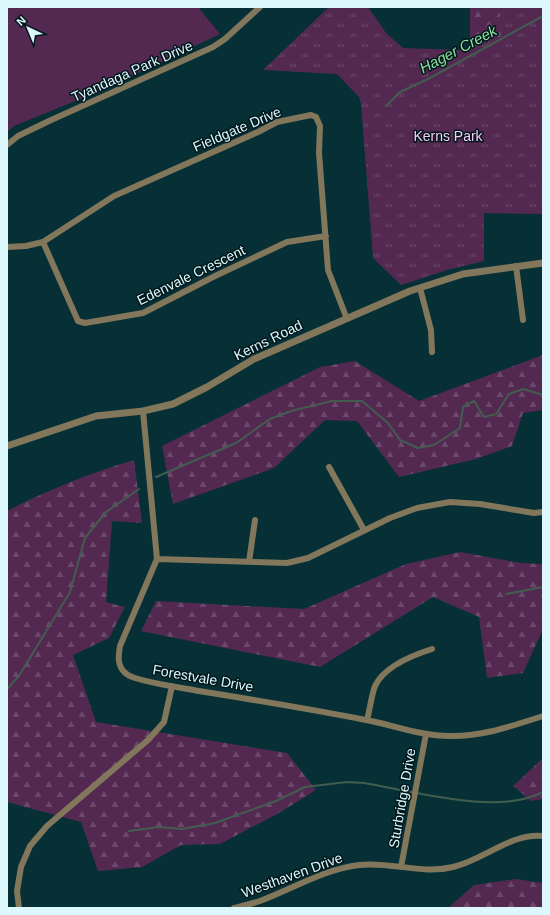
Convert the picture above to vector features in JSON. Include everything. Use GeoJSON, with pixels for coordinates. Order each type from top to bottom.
{"type":"FeatureCollection","features":[{"type":"Feature","properties":{"kind":"street","name":"Tyandaga Park Drive"},"geometry":{"type":"LineString","coordinates":[[7,145],[18,136],[49,121],[213,47],[225,39],[260,7]]}},
{"type":"Feature","properties":{"kind":"street","name":"Fieldgate Drive"},"geometry":{"type":"LineString","coordinates":[[7,247],[26,246],[43,242],[114,196],[258,132],[277,122],[307,115],[316,117],[320,126],[319,153],[328,270],[347,318]]}},
{"type":"Feature","properties":{"kind":"street","name":"Edenvale Crescent"},"geometry":{"type":"LineString","coordinates":[[43,242],[70,301],[73,313],[78,321],[85,323],[143,313],[213,277],[287,242],[326,236]]}},
{"type":"Feature","properties":{"kind":"street","name":"Kerns Road"},"geometry":{"type":"LineString","coordinates":[[7,446],[96,416],[143,411],[173,404],[191,396],[254,359],[420,288],[463,274],[543,263]]}},
{"type":"Feature","properties":{"kind":"street"},"geometry":{"type":"LineString","coordinates":[[516,266],[523,320]]}},
{"type":"Feature","properties":{"kind":"street"},"geometry":{"type":"LineString","coordinates":[[420,288],[431,330],[432,352]]}},
{"type":"Feature","properties":{"kind":"street","name":"Forestvale Drive"},"geometry":{"type":"LineString","coordinates":[[143,411],[157,559],[120,646],[118,659],[121,668],[129,676],[172,686],[367,720],[426,734],[470,736],[494,731],[543,716]]}},
{"type":"Feature","properties":{"kind":"street"},"geometry":{"type":"LineString","coordinates":[[329,467],[364,530]]}},
{"type":"Feature","properties":{"kind":"street"},"geometry":{"type":"LineString","coordinates":[[157,559],[287,563],[308,558],[390,518],[417,508],[450,502],[480,504],[534,513],[543,512]]}},
{"type":"Feature","properties":{"kind":"street"},"geometry":{"type":"LineString","coordinates":[[249,562],[255,520]]}},
{"type":"Feature","properties":{"kind":"street"},"geometry":{"type":"LineString","coordinates":[[367,720],[376,685],[387,672],[416,654],[432,649]]}},
{"type":"Feature","properties":{"kind":"street"},"geometry":{"type":"LineString","coordinates":[[19,908],[17,891],[20,867],[30,846],[47,826],[148,740],[164,722],[172,686]]}},
{"type":"Feature","properties":{"kind":"street","name":"Sturbridge Drive"},"geometry":{"type":"LineString","coordinates":[[402,867],[426,734]]}},
{"type":"Feature","properties":{"kind":"street","name":"Westhaven Drive"},"geometry":{"type":"LineString","coordinates":[[234,908],[259,901],[336,870],[360,864],[436,871],[455,867],[513,840],[525,837],[543,836]]}},
{"type":"Feature","properties":{"kind":"green space"},"geometry":{"type":"Polygon","coordinates":[[[7,7],[198,7],[220,34],[100,91],[14,126],[7,132],[7,7]]]}},
{"type":"Feature","properties":{"kind":"green space","name":"Kerns Park"},"geometry":{"type":"Polygon","coordinates":[[[329,7],[368,7],[386,33],[403,48],[460,50],[501,40],[499,7],[543,7],[543,214],[484,213],[484,261],[447,270],[401,285],[373,258],[361,103],[359,97],[337,74],[263,70],[329,7]]]}},
{"type":"Feature","properties":{"kind":"green space"},"geometry":{"type":"Polygon","coordinates":[[[470,7],[543,7],[543,44],[465,56],[465,49],[470,49],[470,7]]]}},
{"type":"Feature","properties":{"kind":"green space"},"geometry":{"type":"Polygon","coordinates":[[[543,355],[543,410],[523,413],[512,446],[476,459],[399,477],[357,421],[325,420],[274,468],[173,504],[162,446],[320,367],[355,361],[419,401],[543,355]]]}},
{"type":"Feature","properties":{"kind":"green space"},"geometry":{"type":"Polygon","coordinates":[[[134,460],[142,523],[112,521],[106,602],[125,607],[109,638],[73,655],[96,722],[287,753],[316,790],[279,813],[220,844],[181,845],[142,867],[98,871],[81,822],[7,802],[7,511],[69,482],[134,460]]]}},
{"type":"Feature","properties":{"kind":"green space"},"geometry":{"type":"Polygon","coordinates":[[[460,552],[521,563],[543,564],[543,629],[523,673],[487,678],[479,617],[433,597],[320,667],[141,631],[156,601],[304,609],[406,564],[460,552]]]}},
{"type":"Feature","properties":{"kind":"green space"},"geometry":{"type":"Polygon","coordinates":[[[543,758],[543,799],[531,801],[513,786],[543,758]]]}},
{"type":"Feature","properties":{"kind":"green space"},"geometry":{"type":"Polygon","coordinates":[[[516,879],[543,883],[543,908],[448,908],[474,885],[516,879]]]}},
{"type":"Feature","properties":{"kind":"waterway","name":"Hager Creek"},"geometry":{"type":"LineString","coordinates":[[386,106],[400,92],[428,79],[543,16]]}},
{"type":"Feature","properties":{"kind":"waterway"},"geometry":{"type":"LineString","coordinates":[[156,477],[236,443],[270,419],[291,411],[332,401],[362,401],[388,423],[400,440],[418,448],[434,445],[460,428],[463,407],[474,401],[484,417],[496,414],[509,394],[523,389],[543,395]]}},
{"type":"Feature","properties":{"kind":"waterway"},"geometry":{"type":"LineString","coordinates":[[7,689],[19,676],[70,592],[85,538],[106,512],[139,489]]}},
{"type":"Feature","properties":{"kind":"waterway"},"geometry":{"type":"LineString","coordinates":[[506,594],[543,587]]}},
{"type":"Feature","properties":{"kind":"waterway"},"geometry":{"type":"LineString","coordinates":[[129,831],[159,827],[182,829],[215,823],[276,801],[305,787],[347,782],[364,783],[455,800],[480,802],[503,802],[524,799],[543,792]]}}]}
